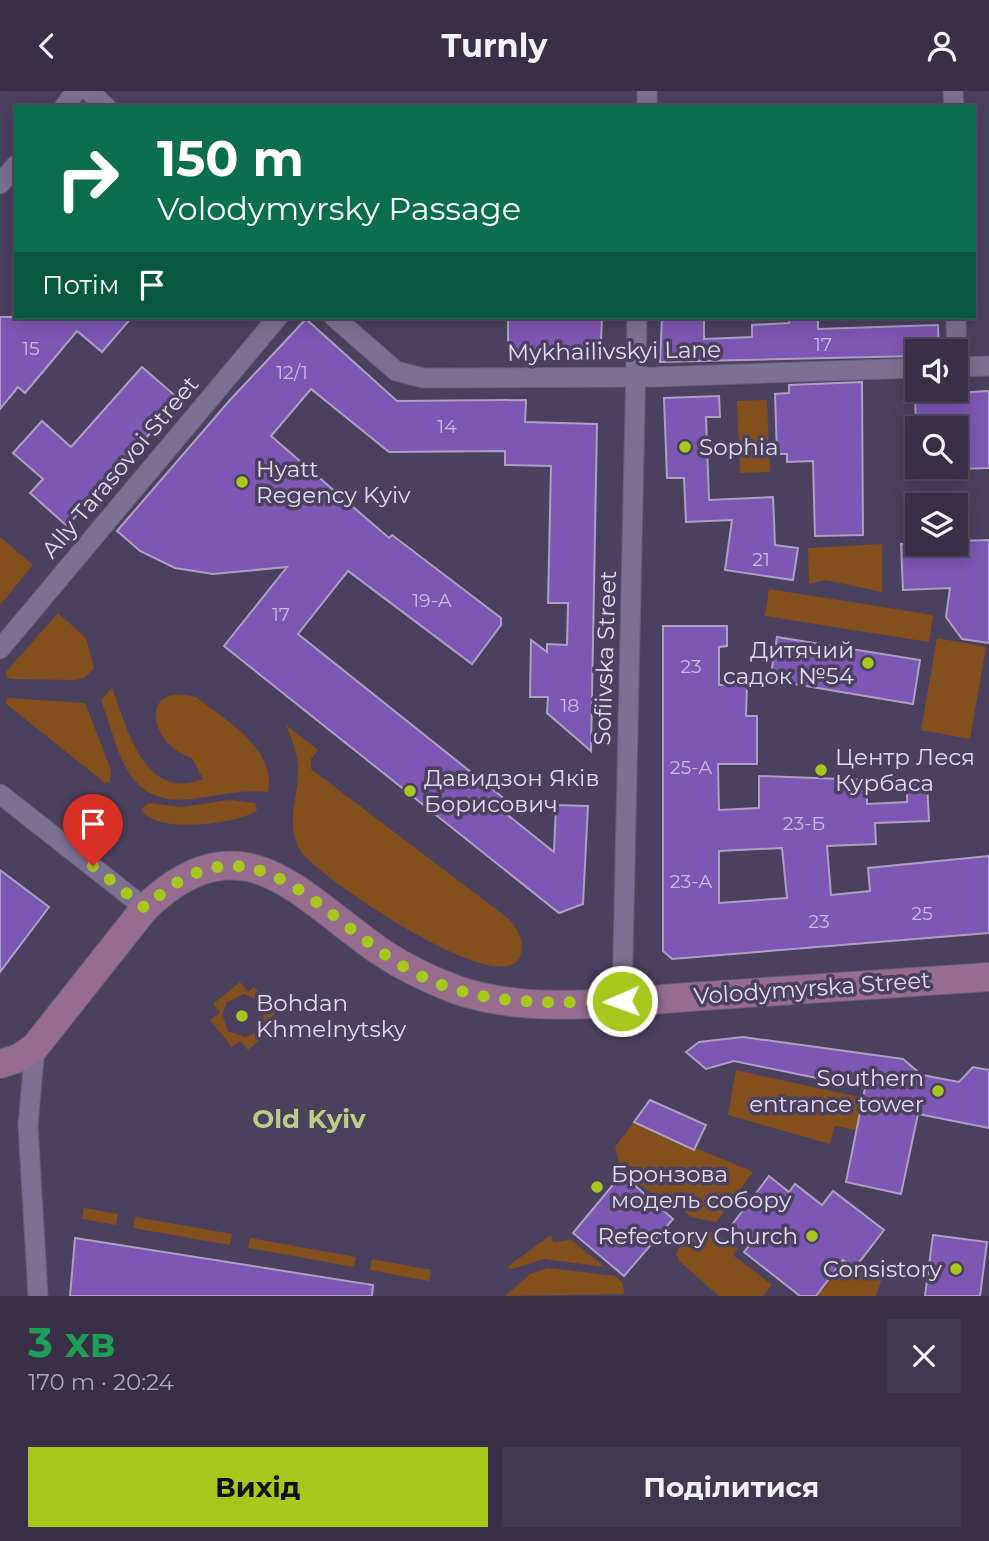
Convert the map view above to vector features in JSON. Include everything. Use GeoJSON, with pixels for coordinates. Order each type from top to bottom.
{"type":"FeatureCollection","features":[{"type":"Feature","properties":{"kind":"main road","name":"Volodymyrska Street"},"geometry":{"type":"LineString","coordinates":[[0,1064],[19,1058],[35,1047],[145,908],[180,881],[212,867],[232,865],[262,869],[283,879],[381,952],[419,975],[459,991],[513,1002],[622,1001],[989,977]]}},
{"type":"Feature","properties":{"kind":"street"},"geometry":{"type":"LineString","coordinates":[[89,91],[104,105]]}},
{"type":"Feature","properties":{"kind":"street"},"geometry":{"type":"LineString","coordinates":[[0,184],[14,167]]}},
{"type":"Feature","properties":{"kind":"street","name":"Ally Tarasovoi Street"},"geometry":{"type":"LineString","coordinates":[[0,649],[276,319]]}},
{"type":"Feature","properties":{"kind":"street","name":"Mykhailivskyi Lane"},"geometry":{"type":"LineString","coordinates":[[336,319],[404,375],[432,378],[635,377],[905,368]]}},
{"type":"Feature","properties":{"kind":"street","name":"Sofiivska Street"},"geometry":{"type":"LineString","coordinates":[[622,1001],[638,319]]}},
{"type":"Feature","properties":{"kind":"street"},"geometry":{"type":"LineString","coordinates":[[956,319],[956,339]]}},
{"type":"Feature","properties":{"kind":"street"},"geometry":{"type":"LineString","coordinates":[[968,367],[989,366]]}},
{"type":"Feature","properties":{"kind":"street"},"geometry":{"type":"LineString","coordinates":[[0,794],[145,908]]}},
{"type":"Feature","properties":{"kind":"street"},"geometry":{"type":"LineString","coordinates":[[35,1047],[29,1125],[38,1296]]}},
{"type":"Feature","properties":{"kind":"shaded area"},"geometry":{"type":"Polygon","coordinates":[[[767,400],[770,472],[740,473],[737,401],[767,400]]]}},
{"type":"Feature","properties":{"kind":"shaded area"},"geometry":{"type":"Polygon","coordinates":[[[0,537],[33,565],[0,605],[0,537]]]}},
{"type":"Feature","properties":{"kind":"shaded area"},"geometry":{"type":"Polygon","coordinates":[[[882,544],[882,592],[826,580],[809,584],[808,548],[882,544]]]}},
{"type":"Feature","properties":{"kind":"shaded area"},"geometry":{"type":"Polygon","coordinates":[[[769,589],[933,615],[929,642],[765,616],[769,589]]]}},
{"type":"Feature","properties":{"kind":"shaded area"},"geometry":{"type":"Polygon","coordinates":[[[58,613],[86,638],[94,668],[85,677],[76,680],[10,679],[6,676],[6,672],[58,613]]]}},
{"type":"Feature","properties":{"kind":"shaded area"},"geometry":{"type":"Polygon","coordinates":[[[937,638],[986,647],[970,739],[921,730],[937,638]]]}},
{"type":"Feature","properties":{"kind":"shaded area"},"geometry":{"type":"Polygon","coordinates":[[[112,688],[132,740],[152,771],[166,780],[183,784],[203,779],[192,758],[177,751],[166,740],[156,716],[158,706],[165,698],[177,694],[196,697],[234,726],[257,749],[268,776],[268,792],[174,799],[155,795],[141,787],[121,758],[101,700],[112,688]]]}},
{"type":"Feature","properties":{"kind":"shaded area"},"geometry":{"type":"Polygon","coordinates":[[[8,698],[85,703],[111,770],[110,782],[105,783],[5,703],[8,698]]]}},
{"type":"Feature","properties":{"kind":"shaded area"},"geometry":{"type":"Polygon","coordinates":[[[286,725],[318,750],[311,759],[311,769],[509,919],[520,935],[522,948],[521,953],[509,966],[484,964],[451,952],[414,933],[343,887],[303,854],[297,844],[293,822],[297,760],[286,725]]]}},
{"type":"Feature","properties":{"kind":"shaded area"},"geometry":{"type":"Polygon","coordinates":[[[229,800],[255,803],[257,811],[232,820],[196,825],[162,822],[149,817],[141,809],[149,803],[182,807],[229,800]]]}},
{"type":"Feature","properties":{"kind":"shaded area"},"geometry":{"type":"Polygon","coordinates":[[[240,982],[248,992],[254,987],[276,1013],[267,1020],[274,1028],[248,1050],[240,1041],[232,1047],[210,1020],[220,1012],[213,1004],[240,982]],[[244,994],[227,1002],[222,1014],[228,1031],[245,1037],[257,1032],[264,1015],[256,999],[244,994]]]}},
{"type":"Feature","properties":{"kind":"shaded area"},"geometry":{"type":"Polygon","coordinates":[[[736,1070],[863,1098],[857,1130],[835,1126],[830,1144],[728,1115],[736,1070]]]}},
{"type":"Feature","properties":{"kind":"shaded area"},"geometry":{"type":"Polygon","coordinates":[[[634,1122],[753,1172],[716,1222],[691,1217],[677,1205],[672,1211],[625,1171],[622,1174],[615,1147],[634,1122]]]}},
{"type":"Feature","properties":{"kind":"shaded area"},"geometry":{"type":"Polygon","coordinates":[[[84,1208],[118,1214],[116,1225],[82,1219],[84,1208]]]}},
{"type":"Feature","properties":{"kind":"shaded area"},"geometry":{"type":"Polygon","coordinates":[[[135,1217],[232,1234],[230,1245],[133,1228],[135,1217]]]}},
{"type":"Feature","properties":{"kind":"shaded area"},"geometry":{"type":"Polygon","coordinates":[[[710,1230],[738,1248],[733,1255],[772,1285],[763,1296],[719,1296],[679,1261],[676,1254],[686,1240],[710,1230]]]}},
{"type":"Feature","properties":{"kind":"shaded area"},"geometry":{"type":"Polygon","coordinates":[[[551,1235],[553,1242],[571,1240],[605,1267],[544,1259],[512,1269],[507,1267],[551,1235]]]}},
{"type":"Feature","properties":{"kind":"shaded area"},"geometry":{"type":"Polygon","coordinates":[[[250,1238],[356,1257],[354,1267],[248,1248],[250,1238]]]}},
{"type":"Feature","properties":{"kind":"shaded area"},"geometry":{"type":"Polygon","coordinates":[[[372,1259],[431,1270],[429,1281],[370,1270],[372,1259]]]}},
{"type":"Feature","properties":{"kind":"shaded area"},"geometry":{"type":"Polygon","coordinates":[[[843,1260],[854,1269],[884,1273],[876,1296],[816,1296],[843,1260]]]}},
{"type":"Feature","properties":{"kind":"shaded area"},"geometry":{"type":"Polygon","coordinates":[[[548,1268],[616,1276],[623,1284],[624,1294],[505,1296],[530,1274],[548,1268]]]}},
{"type":"Feature","properties":{"kind":"building"},"geometry":{"type":"Polygon","coordinates":[[[0,317],[130,319],[102,352],[77,331],[25,393],[18,387],[0,409],[0,317]]]}},
{"type":"Feature","properties":{"kind":"building"},"geometry":{"type":"Polygon","coordinates":[[[306,319],[397,401],[526,400],[525,422],[597,424],[591,751],[547,713],[548,697],[530,697],[531,640],[547,652],[547,644],[567,645],[568,603],[548,603],[551,466],[505,465],[505,451],[389,452],[311,389],[271,436],[389,538],[392,535],[501,618],[501,625],[472,664],[348,571],[298,634],[511,804],[504,812],[554,852],[556,805],[588,806],[583,904],[559,913],[224,646],[287,567],[213,574],[175,568],[140,551],[117,531],[230,400],[306,319]]]}},
{"type":"Feature","properties":{"kind":"building"},"geometry":{"type":"Polygon","coordinates":[[[508,319],[602,319],[601,341],[589,351],[508,350],[508,319]]]}},
{"type":"Feature","properties":{"kind":"building"},"geometry":{"type":"Polygon","coordinates":[[[662,319],[704,319],[704,339],[752,337],[752,325],[789,323],[790,319],[818,319],[818,329],[938,325],[939,339],[905,339],[905,356],[660,362],[662,319]]]}},
{"type":"Feature","properties":{"kind":"building"},"geometry":{"type":"Polygon","coordinates":[[[142,367],[180,400],[67,526],[30,493],[43,479],[13,453],[42,421],[71,447],[142,367]]]}},
{"type":"Feature","properties":{"kind":"building"},"geometry":{"type":"Polygon","coordinates":[[[862,382],[863,535],[815,536],[813,461],[787,462],[787,454],[777,454],[775,394],[789,393],[789,385],[862,382]]]}},
{"type":"Feature","properties":{"kind":"building"},"geometry":{"type":"Polygon","coordinates":[[[989,391],[989,468],[968,469],[968,416],[916,416],[915,402],[968,402],[968,392],[989,391]]]}},
{"type":"Feature","properties":{"kind":"building"},"geometry":{"type":"Polygon","coordinates":[[[719,396],[720,417],[706,417],[709,500],[773,497],[775,545],[798,548],[793,580],[725,570],[732,520],[686,522],[684,478],[667,478],[664,398],[719,396]]]}},
{"type":"Feature","properties":{"kind":"building"},"geometry":{"type":"Polygon","coordinates":[[[989,540],[989,643],[962,639],[946,617],[950,588],[903,590],[901,544],[905,544],[905,556],[968,556],[968,541],[989,540]]]}},
{"type":"Feature","properties":{"kind":"building"},"geometry":{"type":"Polygon","coordinates":[[[663,626],[727,626],[727,646],[719,647],[719,685],[747,685],[746,716],[757,716],[757,764],[718,764],[719,810],[759,808],[759,776],[867,780],[867,804],[907,802],[907,782],[927,781],[929,821],[875,823],[876,844],[827,846],[831,895],[870,891],[868,868],[989,856],[989,933],[672,959],[663,951],[663,626]],[[782,848],[719,851],[719,903],[787,898],[782,848]]]}},
{"type":"Feature","properties":{"kind":"building"},"geometry":{"type":"Polygon","coordinates":[[[777,637],[920,660],[913,704],[770,680],[777,637]]]}},
{"type":"Feature","properties":{"kind":"building"},"geometry":{"type":"Polygon","coordinates":[[[0,870],[49,907],[0,972],[0,870]]]}},
{"type":"Feature","properties":{"kind":"building"},"geometry":{"type":"Polygon","coordinates":[[[743,1037],[903,1059],[922,1075],[959,1082],[973,1067],[989,1070],[989,1128],[918,1114],[901,1194],[846,1182],[865,1088],[734,1061],[706,1069],[686,1052],[699,1042],[743,1037]]]}},
{"type":"Feature","properties":{"kind":"building"},"geometry":{"type":"Polygon","coordinates":[[[650,1100],[706,1125],[694,1150],[634,1122],[650,1100]]]}},
{"type":"Feature","properties":{"kind":"building"},"geometry":{"type":"Polygon","coordinates":[[[622,1174],[673,1219],[624,1276],[573,1233],[622,1174]]]}},
{"type":"Feature","properties":{"kind":"building","name":"Refectory Church"},"geometry":{"type":"Polygon","coordinates":[[[769,1176],[789,1192],[795,1184],[822,1205],[833,1191],[884,1230],[854,1269],[843,1260],[816,1296],[800,1296],[744,1252],[752,1242],[731,1226],[769,1176]]]}},
{"type":"Feature","properties":{"kind":"building","name":"Consistory"},"geometry":{"type":"Polygon","coordinates":[[[933,1235],[987,1242],[980,1296],[925,1296],[933,1235]]]}},
{"type":"Feature","properties":{"kind":"building"},"geometry":{"type":"Polygon","coordinates":[[[75,1238],[373,1285],[372,1296],[70,1296],[75,1238]]]}},
{"type":"Feature","properties":{"kind":"place","name":"Sophia"},"geometry":{"type":"Point","coordinates":[685,447]}},
{"type":"Feature","properties":{"kind":"place","name":"Hyatt Regency Kyiv"},"geometry":{"type":"Point","coordinates":[242,482]}},
{"type":"Feature","properties":{"kind":"place","name":"Дитячий садок №54"},"geometry":{"type":"Point","coordinates":[868,663]}},
{"type":"Feature","properties":{"kind":"place","name":"Центр Леся Курбаса"},"geometry":{"type":"Point","coordinates":[821,770]}},
{"type":"Feature","properties":{"kind":"place","name":"Давидзон Яків Борисович"},"geometry":{"type":"Point","coordinates":[410,791]}},
{"type":"Feature","properties":{"kind":"place","name":"Bohdan Khmelnytsky"},"geometry":{"type":"Point","coordinates":[242,1016]}},
{"type":"Feature","properties":{"kind":"place","name":"Southern entrance tower"},"geometry":{"type":"Point","coordinates":[938,1091]}},
{"type":"Feature","properties":{"kind":"place","name":"Бронзова модель собору"},"geometry":{"type":"Point","coordinates":[597,1187]}},
{"type":"Feature","properties":{"kind":"place","name":"Refectory Church"},"geometry":{"type":"Point","coordinates":[812,1236]}},
{"type":"Feature","properties":{"kind":"place","name":"Consistory"},"geometry":{"type":"Point","coordinates":[956,1269]}},
{"type":"Feature","properties":{"kind":"district","name":"Old Kyiv"},"geometry":{"type":"Point","coordinates":[309,1119]}},
{"type":"Feature","properties":{"kind":"route"},"geometry":{"type":"LineString","coordinates":[[93,866],[145,908],[162,892],[212,867],[232,865],[262,869],[283,879],[381,952],[419,975],[459,991],[513,1002],[622,1001]]}}]}
